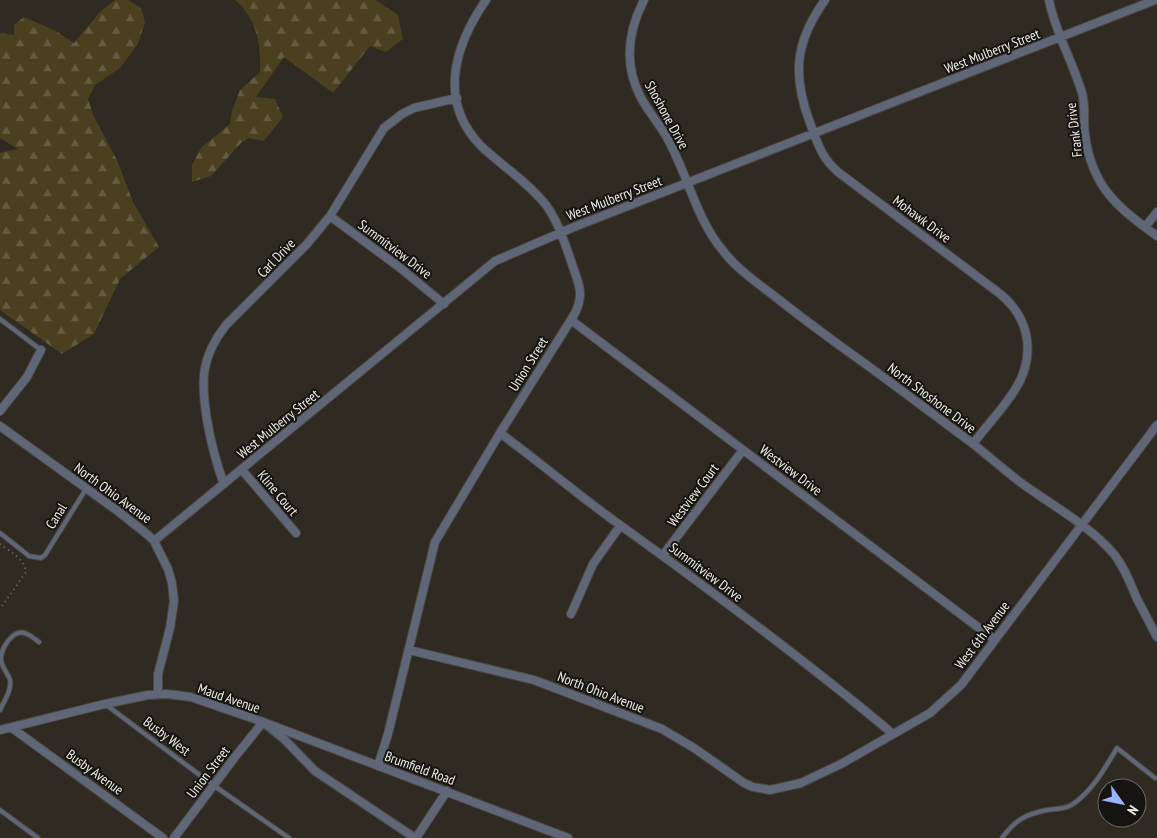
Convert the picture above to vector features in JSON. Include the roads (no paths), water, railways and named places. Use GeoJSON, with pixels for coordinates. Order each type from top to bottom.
{"type":"FeatureCollection","features":[{"type":"Feature","properties":{"kind":"street","name":"Union Street"},"geometry":{"type":"LineString","coordinates":[[378,766],[388,734],[435,542],[577,310],[581,294],[580,286],[560,232],[546,205],[481,145],[464,121],[457,98],[455,78],[458,56],[465,35],[486,0]]}},
{"type":"Feature","properties":{"kind":"street","name":"Shoshone Drive"},"geometry":{"type":"LineString","coordinates":[[644,0],[633,25],[630,39],[630,69],[640,96],[666,135],[688,183]]}},
{"type":"Feature","properties":{"kind":"street","name":"Mohawk Drive"},"geometry":{"type":"LineString","coordinates":[[825,0],[811,22],[805,36],[799,64],[801,99],[827,162],[999,292],[1019,314],[1025,328],[1028,343],[1028,361],[1023,376],[1017,388],[973,444]]}},
{"type":"Feature","properties":{"kind":"street","name":"Frank Drive"},"geometry":{"type":"LineString","coordinates":[[1049,0],[1083,95],[1084,132],[1095,174],[1110,198],[1131,217],[1157,236]]}},
{"type":"Feature","properties":{"kind":"street","name":"West Mulberry Street"},"geometry":{"type":"LineString","coordinates":[[154,541],[495,261],[560,232],[1155,0]]}},
{"type":"Feature","properties":{"kind":"street","name":"Carl Drive"},"geometry":{"type":"LineString","coordinates":[[224,484],[212,448],[203,391],[206,363],[210,349],[226,325],[307,244],[330,216],[384,128],[402,114],[414,108],[457,98]]}},
{"type":"Feature","properties":{"kind":"street","name":"North Shoshone Drive"},"geometry":{"type":"LineString","coordinates":[[688,183],[698,212],[707,229],[725,254],[756,283],[973,444],[1016,479],[1081,525],[1113,553],[1128,578],[1157,637]]}},
{"type":"Feature","properties":{"kind":"street"},"geometry":{"type":"LineString","coordinates":[[1145,228],[1157,212]]}},
{"type":"Feature","properties":{"kind":"street","name":"Summitview Drive"},"geometry":{"type":"LineString","coordinates":[[330,216],[399,267],[444,304]]}},
{"type":"Feature","properties":{"kind":"street","name":"Westview Drive"},"geometry":{"type":"LineString","coordinates":[[571,320],[995,640]]}},
{"type":"Feature","properties":{"kind":"street"},"geometry":{"type":"LineString","coordinates":[[0,411],[27,377],[42,350]]}},
{"type":"Feature","properties":{"kind":"street","name":"West 6th Avenue"},"geometry":{"type":"LineString","coordinates":[[770,790],[801,784],[824,774],[930,713],[951,696],[1157,425]]}},
{"type":"Feature","properties":{"kind":"street","name":"North Ohio Avenue"},"geometry":{"type":"LineString","coordinates":[[0,426],[148,534],[154,541],[168,570],[174,601],[170,628],[158,674],[158,694]]}},
{"type":"Feature","properties":{"kind":"street","name":"Summitview Drive"},"geometry":{"type":"LineString","coordinates":[[500,433],[620,526],[663,555],[826,678],[893,734]]}},
{"type":"Feature","properties":{"kind":"street","name":"Westview Court"},"geometry":{"type":"LineString","coordinates":[[663,555],[743,450]]}},
{"type":"Feature","properties":{"kind":"street","name":"Kline Court"},"geometry":{"type":"LineString","coordinates":[[242,470],[296,533]]}},
{"type":"Feature","properties":{"kind":"street"},"geometry":{"type":"LineString","coordinates":[[571,614],[594,564],[620,526]]}},
{"type":"Feature","properties":{"kind":"street","name":"North Ohio Avenue"},"geometry":{"type":"LineString","coordinates":[[409,650],[534,680],[662,729],[694,748],[744,783],[770,790]]}},
{"type":"Feature","properties":{"kind":"street","name":"Maud Avenue"},"geometry":{"type":"LineString","coordinates":[[0,730],[105,704],[158,694],[191,697],[263,722],[284,739],[316,771],[415,838]]}},
{"type":"Feature","properties":{"kind":"street","name":"Union Street"},"geometry":{"type":"LineString","coordinates":[[174,838],[263,722]]}},
{"type":"Feature","properties":{"kind":"street","name":"Brumfield Road"},"geometry":{"type":"LineString","coordinates":[[263,722],[568,838]]}},
{"type":"Feature","properties":{"kind":"street","name":"Busby Avenue"},"geometry":{"type":"LineString","coordinates":[[12,728],[163,838]]}},
{"type":"Feature","properties":{"kind":"street"},"geometry":{"type":"LineString","coordinates":[[415,838],[447,791]]}},
{"type":"Feature","properties":{"kind":"lane"},"geometry":{"type":"LineString","coordinates":[[0,320],[42,350]]}},
{"type":"Feature","properties":{"kind":"lane","name":"Canal"},"geometry":{"type":"LineString","coordinates":[[0,533],[29,556],[41,558],[45,555],[86,489]]}},
{"type":"Feature","properties":{"kind":"lane"},"geometry":{"type":"LineString","coordinates":[[0,710],[9,688],[10,680],[2,664],[2,651],[12,637],[18,633],[25,633],[38,642]]}},
{"type":"Feature","properties":{"kind":"lane","name":"Busby West"},"geometry":{"type":"LineString","coordinates":[[105,704],[213,785],[289,838]]}},
{"type":"Feature","properties":{"kind":"lane"},"geometry":{"type":"LineString","coordinates":[[1002,838],[1022,816],[1047,810],[1063,809],[1073,804],[1089,790],[1117,748],[1155,778]]}},
{"type":"Feature","properties":{"kind":"lane"},"geometry":{"type":"LineString","coordinates":[[0,810],[38,838]]}}]}
